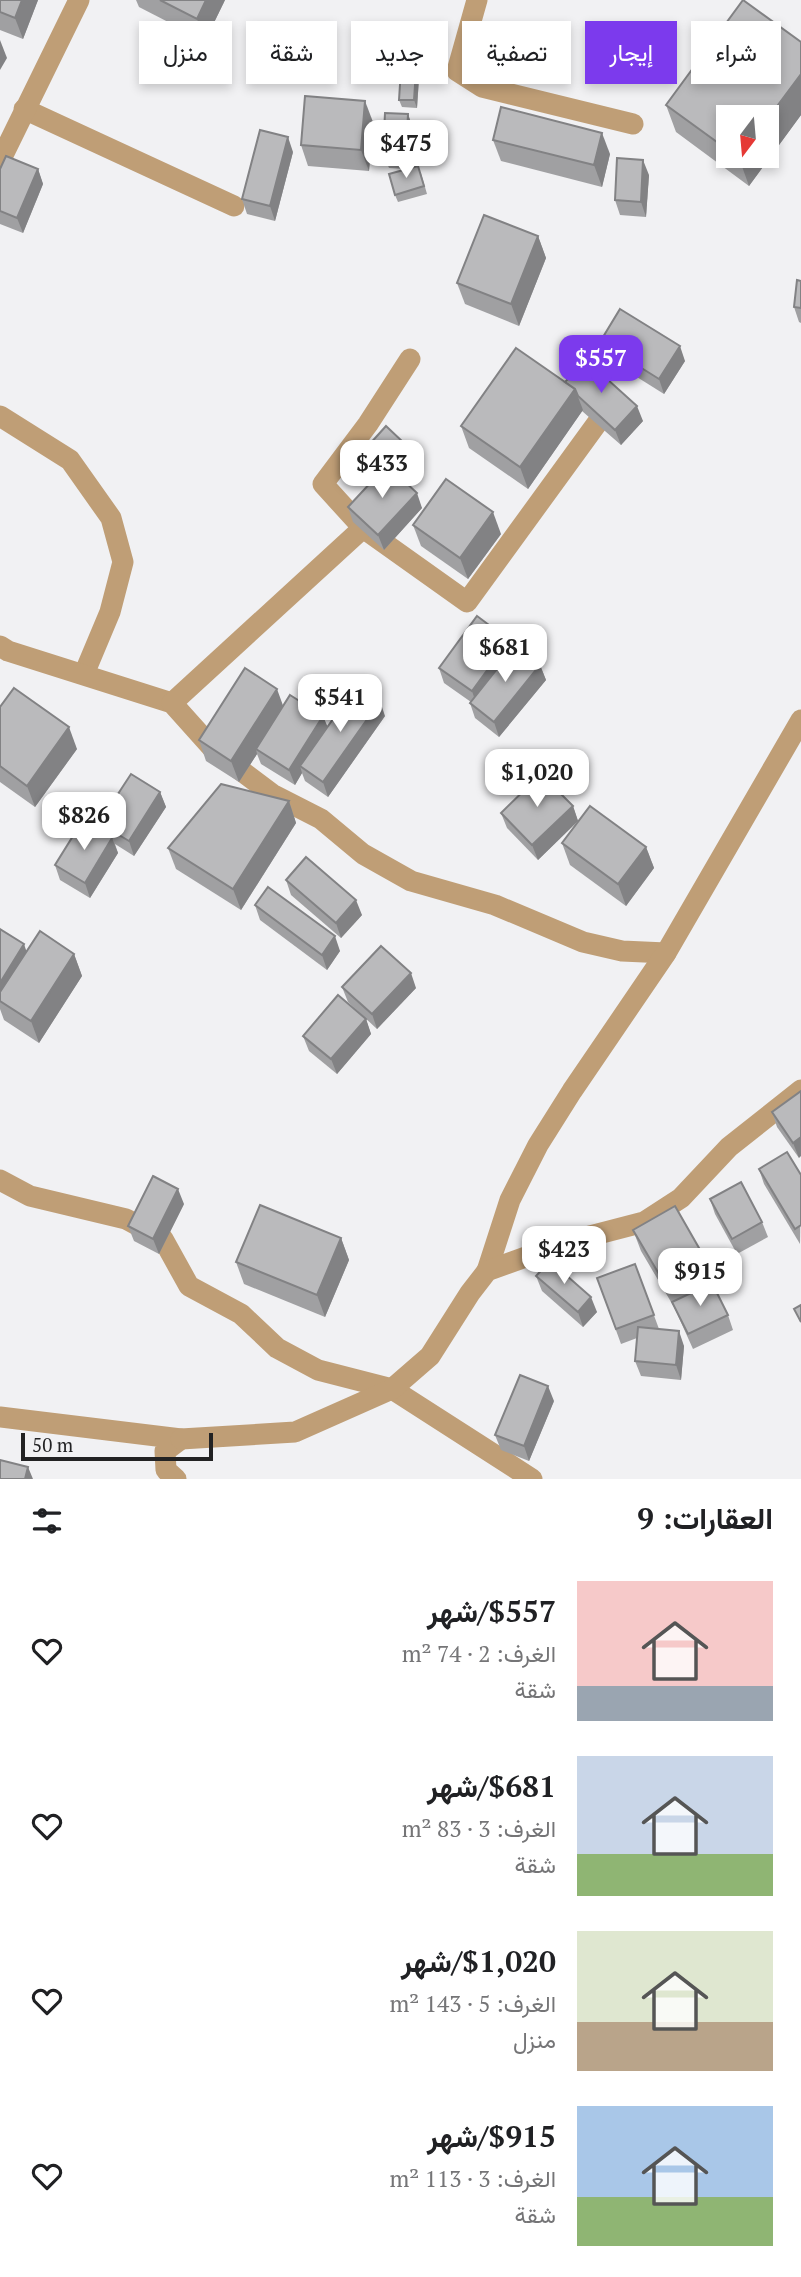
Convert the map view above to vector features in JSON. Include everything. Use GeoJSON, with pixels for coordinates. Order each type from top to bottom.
{"type":"FeatureCollection","features":[{"type":"Feature","properties":{"kind":"street"},"geometry":{"type":"LineString","coordinates":[[0,161],[79,0]]}},
{"type":"Feature","properties":{"kind":"street"},"geometry":{"type":"LineString","coordinates":[[477,0],[457,71],[482,87],[633,124]]}},
{"type":"Feature","properties":{"kind":"street"},"geometry":{"type":"LineString","coordinates":[[24,109],[234,206]]}},
{"type":"Feature","properties":{"kind":"street"},"geometry":{"type":"LineString","coordinates":[[410,359],[368,424],[323,484],[362,528],[467,602],[604,415]]}},
{"type":"Feature","properties":{"kind":"street"},"geometry":{"type":"LineString","coordinates":[[0,416],[70,460],[111,518],[123,562],[110,612],[84,674]]}},
{"type":"Feature","properties":{"kind":"street"},"geometry":{"type":"LineString","coordinates":[[172,703],[362,528]]}},
{"type":"Feature","properties":{"kind":"street"},"geometry":{"type":"LineString","coordinates":[[0,646],[172,703],[215,751],[262,787],[321,819],[363,854],[411,881],[495,905],[583,942],[622,951],[666,953]]}},
{"type":"Feature","properties":{"kind":"street"},"geometry":{"type":"LineString","coordinates":[[0,1417],[181,1439],[295,1432],[392,1389],[430,1356],[487,1271],[510,1200],[538,1145],[666,953],[801,720]]}},
{"type":"Feature","properties":{"kind":"street"},"geometry":{"type":"LineString","coordinates":[[487,1271],[566,1242],[644,1222],[681,1198],[729,1147],[801,1090]]}},
{"type":"Feature","properties":{"kind":"street"},"geometry":{"type":"LineString","coordinates":[[0,1180],[30,1196],[126,1219],[163,1239],[189,1286],[241,1314],[277,1348],[318,1370],[392,1389],[532,1479]]}},
{"type":"Feature","properties":{"kind":"street"},"geometry":{"type":"LineString","coordinates":[[176,1479],[166,1470],[165,1451],[181,1439]]}},
{"type":"Feature","properties":{"kind":"building"},"geometry":{"type":"Polygon","coordinates":[[[0,0],[22,0],[15,18],[0,12],[0,0]]]}},
{"type":"Feature","properties":{"kind":"building"},"geometry":{"type":"Polygon","coordinates":[[[160,0],[206,0],[197,19],[160,0]]]}},
{"type":"Feature","properties":{"kind":"building"},"geometry":{"type":"Polygon","coordinates":[[[743,0],[772,21],[728,21],[743,0]]]}},
{"type":"Feature","properties":{"kind":"building"},"geometry":{"type":"Polygon","coordinates":[[[781,28],[801,42],[801,74],[778,105],[716,105],[716,141],[666,105],[691,71],[691,84],[781,84],[781,28]]]}},
{"type":"Feature","properties":{"kind":"building"},"geometry":{"type":"Polygon","coordinates":[[[400,84],[415,84],[414,100],[399,100],[400,84]]]}},
{"type":"Feature","properties":{"kind":"building"},"geometry":{"type":"Polygon","coordinates":[[[305,96],[365,101],[361,150],[301,145],[305,96]]]}},
{"type":"Feature","properties":{"kind":"building"},"geometry":{"type":"Polygon","coordinates":[[[501,107],[602,133],[594,165],[493,140],[501,107]]]}},
{"type":"Feature","properties":{"kind":"building"},"geometry":{"type":"Polygon","coordinates":[[[385,113],[408,114],[406,154],[383,153],[385,113]]]}},
{"type":"Feature","properties":{"kind":"building"},"geometry":{"type":"Polygon","coordinates":[[[260,130],[288,137],[270,206],[242,199],[260,130]]]}},
{"type":"Feature","properties":{"kind":"building"},"geometry":{"type":"Polygon","coordinates":[[[6,156],[38,169],[17,218],[0,211],[0,169],[6,156]]]}},
{"type":"Feature","properties":{"kind":"building"},"geometry":{"type":"Polygon","coordinates":[[[617,158],[643,160],[641,202],[615,200],[617,158]]]}},
{"type":"Feature","properties":{"kind":"building"},"geometry":{"type":"Polygon","coordinates":[[[418,166],[424,186],[395,195],[389,174],[418,166]]]}},
{"type":"Feature","properties":{"kind":"building"},"geometry":{"type":"Polygon","coordinates":[[[484,215],[538,236],[511,304],[457,283],[484,215]]]}},
{"type":"Feature","properties":{"kind":"building"},"geometry":{"type":"Polygon","coordinates":[[[797,280],[801,281],[801,308],[794,307],[797,280]]]}},
{"type":"Feature","properties":{"kind":"building"},"geometry":{"type":"Polygon","coordinates":[[[620,309],[680,346],[659,379],[600,342],[620,309]]]}},
{"type":"Feature","properties":{"kind":"building"},"geometry":{"type":"Polygon","coordinates":[[[516,348],[575,389],[520,467],[461,426],[516,348]]]}},
{"type":"Feature","properties":{"kind":"building"},"geometry":{"type":"Polygon","coordinates":[[[586,360],[637,406],[615,430],[565,382],[586,360]]]}},
{"type":"Feature","properties":{"kind":"building"},"geometry":{"type":"Polygon","coordinates":[[[386,426],[404,443],[377,473],[359,456],[386,426]]]}},
{"type":"Feature","properties":{"kind":"building"},"geometry":{"type":"Polygon","coordinates":[[[387,465],[417,493],[378,535],[348,507],[387,465]]]}},
{"type":"Feature","properties":{"kind":"building"},"geometry":{"type":"Polygon","coordinates":[[[446,479],[493,512],[460,558],[413,525],[446,479]]]}},
{"type":"Feature","properties":{"kind":"building"},"geometry":{"type":"Polygon","coordinates":[[[477,616],[509,640],[472,691],[439,668],[477,616]]]}},
{"type":"Feature","properties":{"kind":"building"},"geometry":{"type":"Polygon","coordinates":[[[516,645],[540,665],[494,722],[470,703],[516,645]]]}},
{"type":"Feature","properties":{"kind":"building"},"geometry":{"type":"Polygon","coordinates":[[[245,668],[277,689],[231,761],[199,740],[245,668]]]}},
{"type":"Feature","properties":{"kind":"building"},"geometry":{"type":"Polygon","coordinates":[[[357,685],[380,701],[323,782],[300,766],[357,685]]]}},
{"type":"Feature","properties":{"kind":"building"},"geometry":{"type":"Polygon","coordinates":[[[14,688],[69,727],[27,786],[0,766],[0,707],[14,688]]]}},
{"type":"Feature","properties":{"kind":"building"},"geometry":{"type":"Polygon","coordinates":[[[290,695],[323,716],[289,770],[256,749],[290,695]]]}},
{"type":"Feature","properties":{"kind":"building"},"geometry":{"type":"Polygon","coordinates":[[[131,774],[160,792],[129,841],[99,823],[131,774]]]}},
{"type":"Feature","properties":{"kind":"building"},"geometry":{"type":"Polygon","coordinates":[[[541,774],[573,806],[532,845],[501,813],[541,774]]]}},
{"type":"Feature","properties":{"kind":"building"},"geometry":{"type":"Polygon","coordinates":[[[221,784],[289,801],[233,889],[168,848],[221,784]]]}},
{"type":"Feature","properties":{"kind":"building"},"geometry":{"type":"Polygon","coordinates":[[[590,806],[646,847],[618,884],[562,843],[590,806]]]}},
{"type":"Feature","properties":{"kind":"building"},"geometry":{"type":"Polygon","coordinates":[[[83,820],[112,838],[85,883],[55,865],[83,820]]]}},
{"type":"Feature","properties":{"kind":"building"},"geometry":{"type":"Polygon","coordinates":[[[306,857],[356,900],[336,923],[286,880],[306,857]]]}},
{"type":"Feature","properties":{"kind":"building"},"geometry":{"type":"Polygon","coordinates":[[[268,887],[335,936],[322,955],[255,905],[268,887]]]}},
{"type":"Feature","properties":{"kind":"building"},"geometry":{"type":"Polygon","coordinates":[[[0,929],[24,944],[0,983],[0,929]]]}},
{"type":"Feature","properties":{"kind":"building"},"geometry":{"type":"Polygon","coordinates":[[[40,931],[74,954],[31,1021],[0,1001],[0,992],[40,931]]]}},
{"type":"Feature","properties":{"kind":"building"},"geometry":{"type":"Polygon","coordinates":[[[381,946],[411,973],[372,1014],[342,987],[381,946]]]}},
{"type":"Feature","properties":{"kind":"building"},"geometry":{"type":"Polygon","coordinates":[[[338,995],[366,1019],[331,1059],[303,1036],[338,995]]]}},
{"type":"Feature","properties":{"kind":"building"},"geometry":{"type":"Polygon","coordinates":[[[801,1091],[801,1137],[793,1143],[772,1112],[801,1091]]]}},
{"type":"Feature","properties":{"kind":"building"},"geometry":{"type":"Polygon","coordinates":[[[787,1152],[801,1175],[801,1225],[795,1229],[759,1169],[787,1152]]]}},
{"type":"Feature","properties":{"kind":"building"},"geometry":{"type":"Polygon","coordinates":[[[153,1176],[178,1189],[153,1239],[128,1226],[153,1176]]]}},
{"type":"Feature","properties":{"kind":"building"},"geometry":{"type":"Polygon","coordinates":[[[741,1182],[762,1222],[732,1239],[710,1199],[741,1182]]]}},
{"type":"Feature","properties":{"kind":"building"},"geometry":{"type":"Polygon","coordinates":[[[260,1205],[341,1238],[317,1295],[236,1262],[260,1205]]]}},
{"type":"Feature","properties":{"kind":"building"},"geometry":{"type":"Polygon","coordinates":[[[675,1206],[707,1262],[666,1286],[633,1230],[675,1206]]]}},
{"type":"Feature","properties":{"kind":"building"},"geometry":{"type":"Polygon","coordinates":[[[550,1261],[591,1297],[578,1312],[536,1276],[550,1261]]]}},
{"type":"Feature","properties":{"kind":"building"},"geometry":{"type":"Polygon","coordinates":[[[635,1264],[654,1315],[616,1329],[597,1278],[635,1264]]]}},
{"type":"Feature","properties":{"kind":"building"},"geometry":{"type":"Polygon","coordinates":[[[712,1283],[728,1315],[688,1334],[672,1302],[712,1283]]]}},
{"type":"Feature","properties":{"kind":"building"},"geometry":{"type":"Polygon","coordinates":[[[801,1305],[801,1322],[794,1309],[801,1305]]]}},
{"type":"Feature","properties":{"kind":"building"},"geometry":{"type":"Polygon","coordinates":[[[638,1327],[679,1331],[676,1365],[635,1361],[638,1327]]]}},
{"type":"Feature","properties":{"kind":"building"},"geometry":{"type":"Polygon","coordinates":[[[520,1375],[548,1386],[524,1446],[495,1435],[520,1375]]]}},
{"type":"Feature","properties":{"kind":"building"},"geometry":{"type":"Polygon","coordinates":[[[0,1460],[28,1467],[25,1479],[0,1479],[0,1460]]]}}]}
